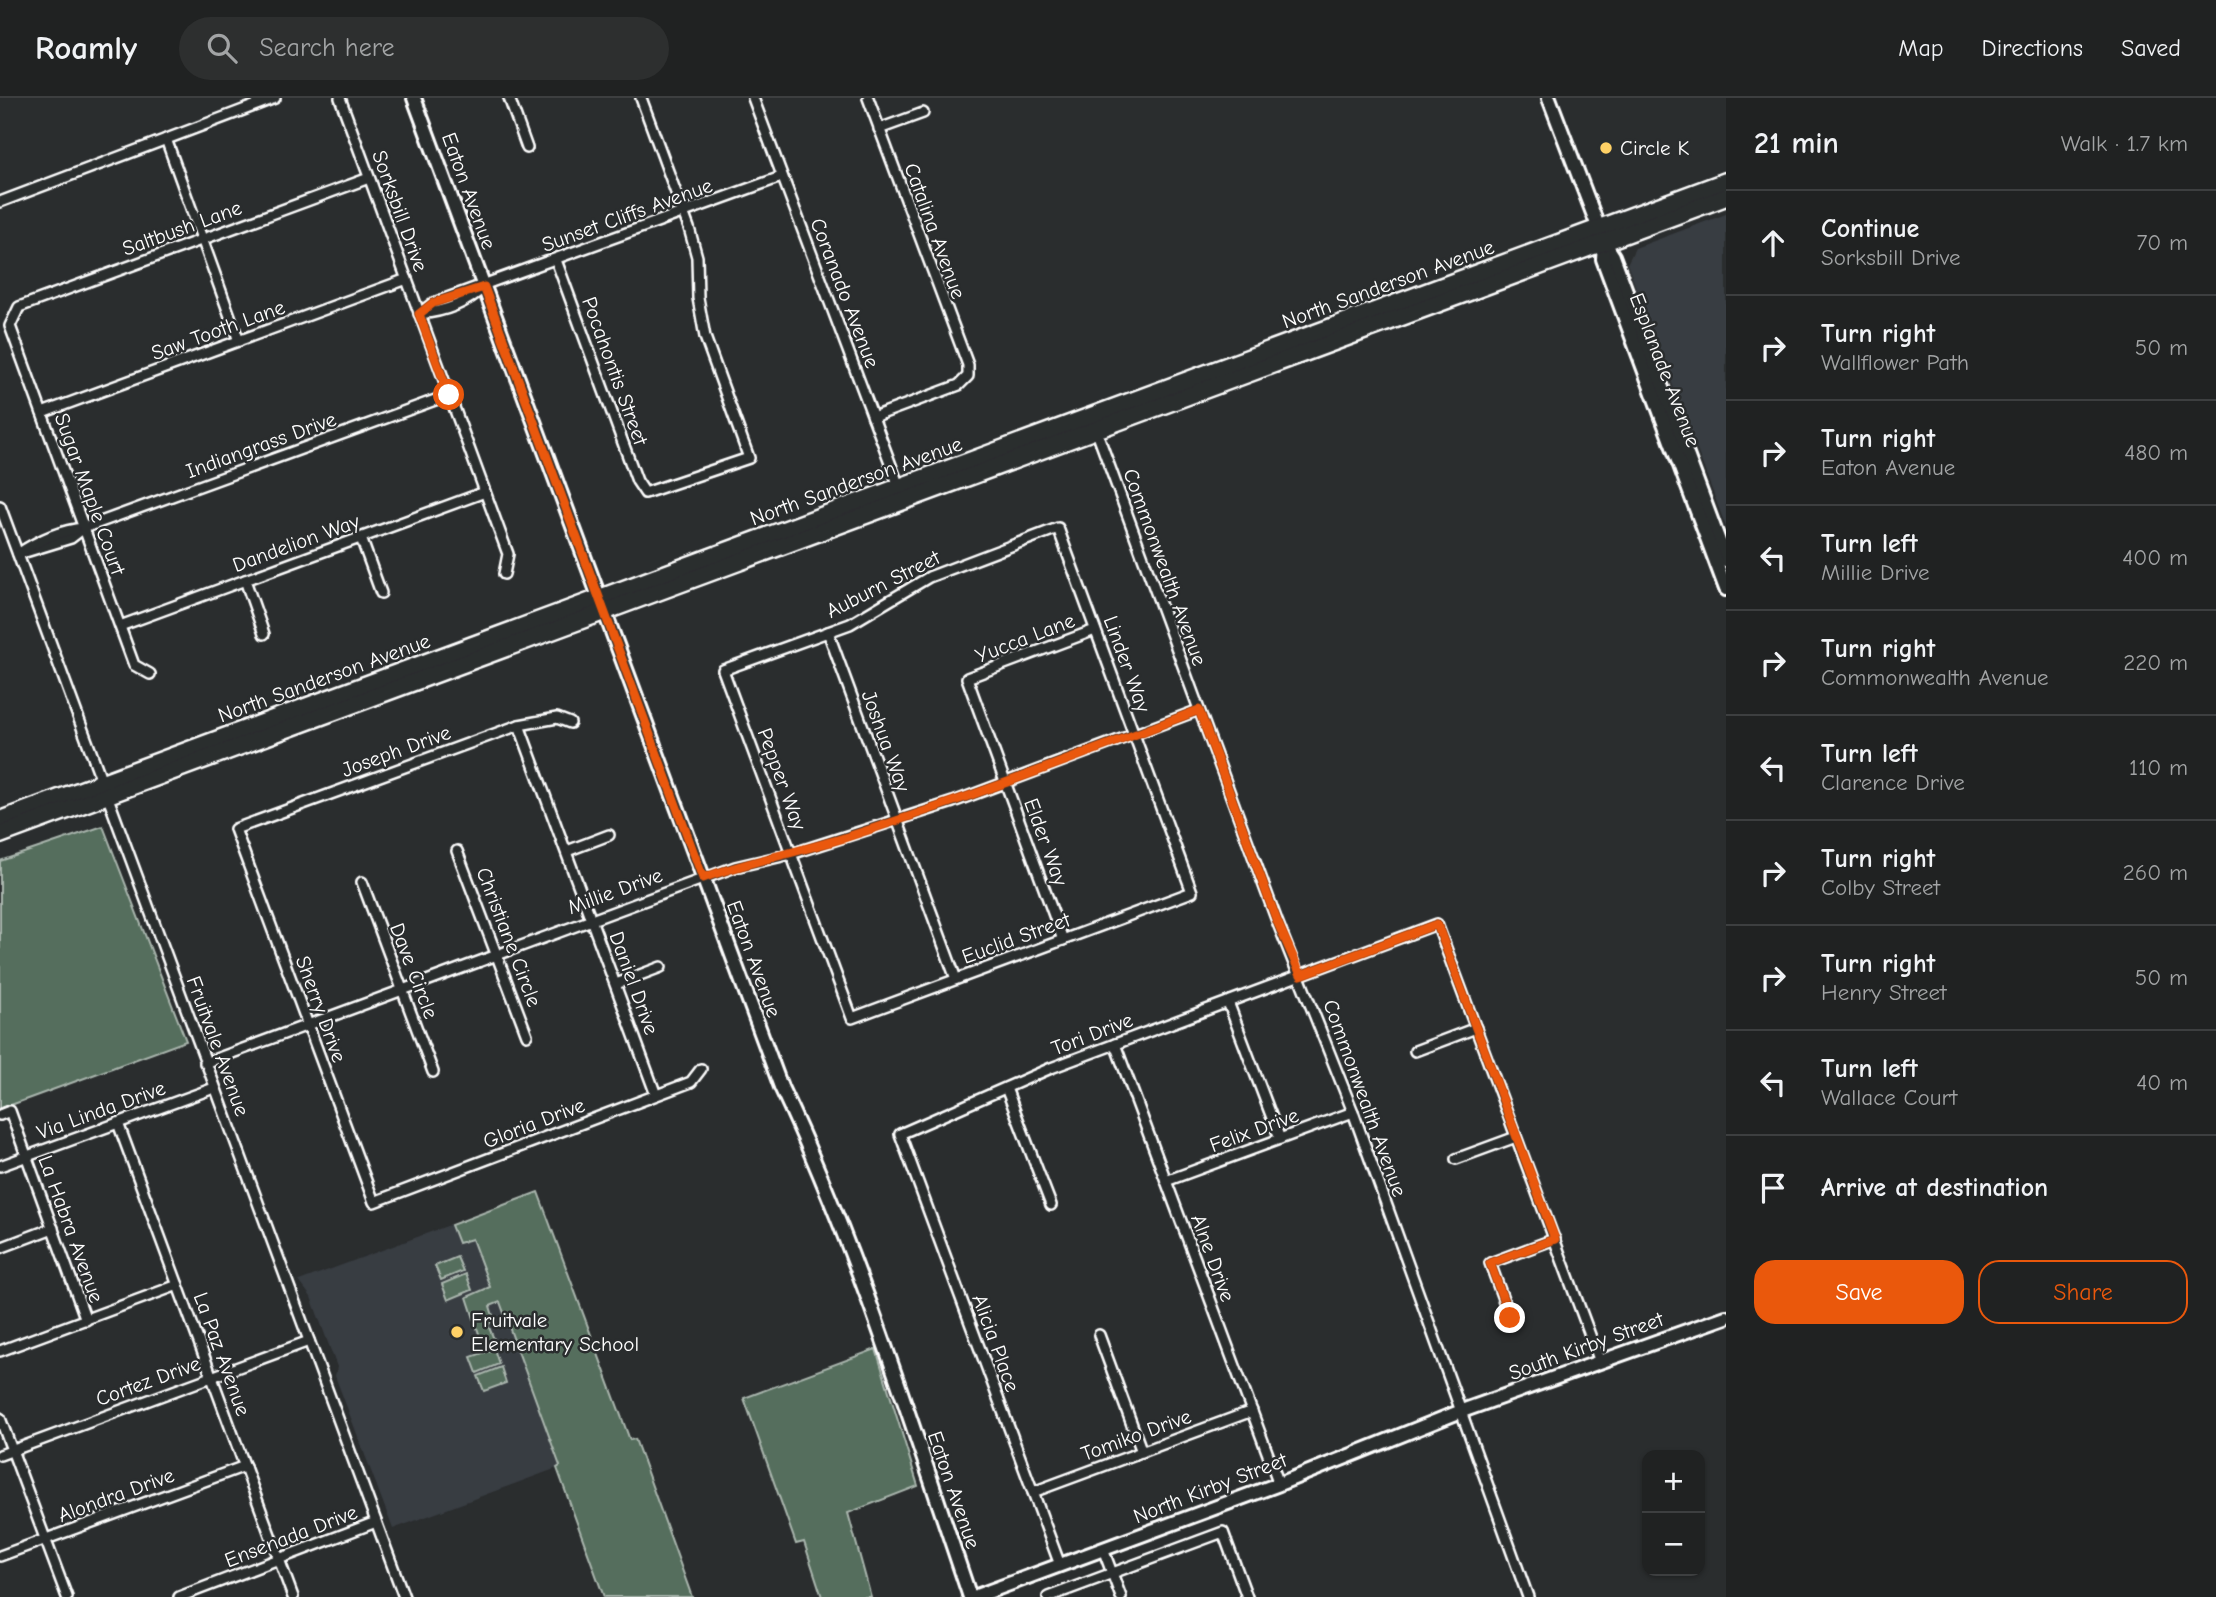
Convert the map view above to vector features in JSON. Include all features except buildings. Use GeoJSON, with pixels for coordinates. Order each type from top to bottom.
{"type":"FeatureCollection","features":[{"type":"Feature","properties":{"kind":"highway","name":"North Sanderson Avenue"},"geometry":{"type":"LineString","coordinates":[[1601,236],[1726,181]]}},
{"type":"Feature","properties":{"kind":"highway","name":"North Sanderson Avenue"},"geometry":{"type":"LineString","coordinates":[[0,835],[105,789],[602,604],[1601,236],[1726,197]]}},
{"type":"Feature","properties":{"kind":"highway","name":"North Sanderson Avenue"},"geometry":{"type":"LineString","coordinates":[[0,820],[105,789]]}},
{"type":"Feature","properties":{"kind":"street"},"geometry":{"type":"LineString","coordinates":[[0,202],[275,98]]}},
{"type":"Feature","properties":{"kind":"street","name":"Sorksbill Drive"},"geometry":{"type":"LineString","coordinates":[[340,98],[508,554],[504,575]]}},
{"type":"Feature","properties":{"kind":"street","name":"Eaton Avenue"},"geometry":{"type":"LineString","coordinates":[[414,98],[781,1087],[809,1147],[892,1367],[972,1597]]}},
{"type":"Feature","properties":{"kind":"street"},"geometry":{"type":"LineString","coordinates":[[509,98],[527,148]]}},
{"type":"Feature","properties":{"kind":"street"},"geometry":{"type":"LineString","coordinates":[[641,98],[684,213]]}},
{"type":"Feature","properties":{"kind":"street","name":"Coranado Avenue"},"geometry":{"type":"LineString","coordinates":[[753,98],[902,494]]}},
{"type":"Feature","properties":{"kind":"street","name":"Catalina Avenue"},"geometry":{"type":"LineString","coordinates":[[868,98],[968,365],[968,376],[959,385],[873,416]]}},
{"type":"Feature","properties":{"kind":"street","name":"Esplanade Avenue"},"geometry":{"type":"LineString","coordinates":[[1549,98],[1601,236],[1613,256],[1726,560]]}},
{"type":"Feature","properties":{"kind":"street"},"geometry":{"type":"LineString","coordinates":[[879,129],[923,113]]}},
{"type":"Feature","properties":{"kind":"street"},"geometry":{"type":"LineString","coordinates":[[166,139],[239,341]]}},
{"type":"Feature","properties":{"kind":"street","name":"Sunset Cliffs Avenue"},"geometry":{"type":"LineString","coordinates":[[419,314],[433,303],[484,287],[781,177]]}},
{"type":"Feature","properties":{"kind":"street","name":"Saltbush Lane"},"geometry":{"type":"LineString","coordinates":[[12,317],[19,307],[369,178]]}},
{"type":"Feature","properties":{"kind":"street","name":"Pocahontis Street"},"geometry":{"type":"LineString","coordinates":[[556,260],[637,481],[645,494],[749,458],[705,337],[698,298],[697,257],[684,213]]}},
{"type":"Feature","properties":{"kind":"street","name":"Esplanade Avenue"},"geometry":{"type":"LineString","coordinates":[[1601,236],[1603,259],[1726,589]]}},
{"type":"Feature","properties":{"kind":"street","name":"Saw Tooth Lane"},"geometry":{"type":"LineString","coordinates":[[42,413],[407,279]]}},
{"type":"Feature","properties":{"kind":"street","name":"Sugar Maple Court"},"geometry":{"type":"LineString","coordinates":[[12,317],[10,326],[134,665],[150,674]]}},
{"type":"Feature","properties":{"kind":"street","name":"Indiangrass Drive"},"geometry":{"type":"LineString","coordinates":[[18,554],[33,544],[84,528],[449,395]]}},
{"type":"Feature","properties":{"kind":"street","name":"Commonwealth Avenue"},"geometry":{"type":"LineString","coordinates":[[1093,423],[1277,921],[1301,975],[1353,1112],[1459,1412],[1528,1597]]}},
{"type":"Feature","properties":{"kind":"street","name":"Dandelion Way"},"geometry":{"type":"LineString","coordinates":[[120,626],[485,492]]}},
{"type":"Feature","properties":{"kind":"street","name":"Fruitvale Avenue"},"geometry":{"type":"LineString","coordinates":[[0,506],[404,1597]]}},
{"type":"Feature","properties":{"kind":"street","name":"Linder Way"},"geometry":{"type":"LineString","coordinates":[[1058,528],[1192,892]]}},
{"type":"Feature","properties":{"kind":"street","name":"Auburn Street"},"geometry":{"type":"LineString","coordinates":[[723,670],[873,613],[929,577],[1058,528]]}},
{"type":"Feature","properties":{"kind":"street"},"geometry":{"type":"LineString","coordinates":[[361,538],[381,593]]}},
{"type":"Feature","properties":{"kind":"street"},"geometry":{"type":"LineString","coordinates":[[245,580],[264,634]]}},
{"type":"Feature","properties":{"kind":"street","name":"Yucca Lane"},"geometry":{"type":"LineString","coordinates":[[967,678],[1095,630]]}},
{"type":"Feature","properties":{"kind":"street","name":"Joshua Way"},"geometry":{"type":"LineString","coordinates":[[828,632],[956,979]]}},
{"type":"Feature","properties":{"kind":"street","name":"Pepper Way"},"geometry":{"type":"LineString","coordinates":[[723,670],[852,1018]]}},
{"type":"Feature","properties":{"kind":"street","name":"Elder Way"},"geometry":{"type":"LineString","coordinates":[[967,678],[1063,940]]}},
{"type":"Feature","properties":{"kind":"street","name":"Millie Drive"},"geometry":{"type":"LineString","coordinates":[[205,1063],[703,878],[735,867],[791,854],[1005,783],[1199,710]]}},
{"type":"Feature","properties":{"kind":"street","name":"Joseph Drive"},"geometry":{"type":"LineString","coordinates":[[235,828],[519,725],[557,718],[570,723]]}},
{"type":"Feature","properties":{"kind":"street","name":"Daniel Drive"},"geometry":{"type":"LineString","coordinates":[[519,725],[568,851],[656,1095]]}},
{"type":"Feature","properties":{"kind":"street","name":"Sherry Drive"},"geometry":{"type":"LineString","coordinates":[[235,828],[374,1202]]}},
{"type":"Feature","properties":{"kind":"street"},"geometry":{"type":"LineString","coordinates":[[568,851],[609,835]]}},
{"type":"Feature","properties":{"kind":"street","name":"Christiane Circle"},"geometry":{"type":"LineString","coordinates":[[457,851],[527,1035]]}},
{"type":"Feature","properties":{"kind":"street","name":"Dave Circle"},"geometry":{"type":"LineString","coordinates":[[362,882],[433,1072]]}},
{"type":"Feature","properties":{"kind":"street","name":"Euclid Street"},"geometry":{"type":"LineString","coordinates":[[852,1018],[1192,892]]}},
{"type":"Feature","properties":{"kind":"street","name":"Tori Drive"},"geometry":{"type":"LineString","coordinates":[[900,1134],[1115,1044],[1437,924],[1476,1028]]}},
{"type":"Feature","properties":{"kind":"street"},"geometry":{"type":"LineString","coordinates":[[616,984],[662,967]]}},
{"type":"Feature","properties":{"kind":"street"},"geometry":{"type":"LineString","coordinates":[[1228,1002],[1280,1139]]}},
{"type":"Feature","properties":{"kind":"street"},"geometry":{"type":"LineString","coordinates":[[1415,1051],[1476,1028],[1600,1362]]}},
{"type":"Feature","properties":{"kind":"street","name":"Alne Drive"},"geometry":{"type":"LineString","coordinates":[[1115,1044],[1279,1484]]}},
{"type":"Feature","properties":{"kind":"street","name":"Gloria Drive"},"geometry":{"type":"LineString","coordinates":[[374,1202],[691,1082],[701,1069]]}},
{"type":"Feature","properties":{"kind":"street","name":"Via Linda Drive"},"geometry":{"type":"LineString","coordinates":[[0,1166],[214,1087]]}},
{"type":"Feature","properties":{"kind":"street"},"geometry":{"type":"LineString","coordinates":[[1006,1088],[1051,1205]]}},
{"type":"Feature","properties":{"kind":"street","name":"Felix Drive"},"geometry":{"type":"LineString","coordinates":[[1166,1181],[1353,1112]]}},
{"type":"Feature","properties":{"kind":"street","name":"La Habra Avenue"},"geometry":{"type":"LineString","coordinates":[[5,1113],[25,1156],[86,1320]]}},
{"type":"Feature","properties":{"kind":"street","name":"La Paz Avenue"},"geometry":{"type":"LineString","coordinates":[[118,1123],[293,1597]]}},
{"type":"Feature","properties":{"kind":"street","name":"Alicia Place"},"geometry":{"type":"LineString","coordinates":[[900,1134],[1060,1565]]}},
{"type":"Feature","properties":{"kind":"street"},"geometry":{"type":"LineString","coordinates":[[1456,1159],[1516,1137]]}},
{"type":"Feature","properties":{"kind":"street"},"geometry":{"type":"LineString","coordinates":[[0,1248],[52,1228]]}},
{"type":"Feature","properties":{"kind":"street"},"geometry":{"type":"LineString","coordinates":[[1510,1318],[1490,1263],[1555,1239]]}},
{"type":"Feature","properties":{"kind":"street"},"geometry":{"type":"LineString","coordinates":[[0,1351],[178,1285]]}},
{"type":"Feature","properties":{"kind":"street","name":"South Kirby Street"},"geometry":{"type":"LineString","coordinates":[[1459,1412],[1726,1317]]}},
{"type":"Feature","properties":{"kind":"street"},"geometry":{"type":"LineString","coordinates":[[1099,1335],[1142,1452]]}},
{"type":"Feature","properties":{"kind":"street","name":"Cortez Drive"},"geometry":{"type":"LineString","coordinates":[[0,1455],[309,1341]]}},
{"type":"Feature","properties":{"kind":"street","name":"Tomiko Drive"},"geometry":{"type":"LineString","coordinates":[[1033,1493],[1252,1411]]}},
{"type":"Feature","properties":{"kind":"street","name":"North Kirby Street"},"geometry":{"type":"LineString","coordinates":[[972,1597],[1279,1484],[1459,1412]]}},
{"type":"Feature","properties":{"kind":"street"},"geometry":{"type":"LineString","coordinates":[[0,1418],[67,1597]]}},
{"type":"Feature","properties":{"kind":"street","name":"Alondra Drive"},"geometry":{"type":"LineString","coordinates":[[0,1556],[245,1466]]}},
{"type":"Feature","properties":{"kind":"street","name":"Ensenada Drive"},"geometry":{"type":"LineString","coordinates":[[180,1597],[376,1522]]}},
{"type":"Feature","properties":{"kind":"street"},"geometry":{"type":"LineString","coordinates":[[1048,1597],[1223,1532],[1247,1597]]}},
{"type":"Feature","properties":{"kind":"street"},"geometry":{"type":"LineString","coordinates":[[1103,1549],[1121,1597]]}},
{"type":"Feature","properties":{"kind":"shaded area"},"geometry":{"type":"Polygon","coordinates":[[[1726,214],[1726,527],[1627,264],[1635,248],[1726,214]]]}},
{"type":"Feature","properties":{"kind":"shaded area","name":"Fruitvale Elementary School"},"geometry":{"type":"Polygon","coordinates":[[[538,1192],[630,1441],[393,1529],[335,1376],[337,1367],[311,1297],[299,1281],[538,1192]]]}},
{"type":"Feature","properties":{"kind":"green space"},"geometry":{"type":"Polygon","coordinates":[[[103,826],[186,1041],[0,1109],[0,861],[103,826]]]}},
{"type":"Feature","properties":{"kind":"green space"},"geometry":{"type":"Polygon","coordinates":[[[538,1192],[630,1440],[635,1439],[692,1597],[604,1597],[500,1302],[490,1306],[494,1319],[488,1325],[496,1344],[488,1347],[481,1340],[467,1297],[490,1287],[472,1239],[458,1243],[451,1225],[538,1192]]]}},
{"type":"Feature","properties":{"kind":"green space"},"geometry":{"type":"Polygon","coordinates":[[[457,1257],[463,1271],[441,1280],[435,1266],[457,1257]]]}},
{"type":"Feature","properties":{"kind":"green space"},"geometry":{"type":"Polygon","coordinates":[[[466,1274],[472,1290],[448,1300],[442,1284],[466,1274]]]}},
{"type":"Feature","properties":{"kind":"green space"},"geometry":{"type":"Polygon","coordinates":[[[494,1349],[499,1364],[477,1373],[471,1357],[494,1349]]]}},
{"type":"Feature","properties":{"kind":"green space"},"geometry":{"type":"Polygon","coordinates":[[[876,1349],[918,1486],[848,1513],[871,1597],[822,1597],[804,1542],[796,1544],[744,1398],[876,1349]]]}},
{"type":"Feature","properties":{"kind":"green space"},"geometry":{"type":"Polygon","coordinates":[[[501,1367],[506,1383],[484,1391],[478,1376],[501,1367]]]}},
{"type":"Feature","properties":{"kind":"place","name":"Circle K"},"geometry":{"type":"Point","coordinates":[1606,148]}},
{"type":"Feature","properties":{"kind":"place","name":"Fruitvale Elementary School"},"geometry":{"type":"Point","coordinates":[457,1332]}},
{"type":"Feature","properties":{"kind":"route"},"geometry":{"type":"LineString","coordinates":[[449,395],[419,314],[433,303],[484,287],[703,878],[735,867],[791,854],[933,806],[953,802],[1199,710],[1277,921],[1301,975],[1437,924],[1555,1239],[1490,1263],[1510,1318]]}}]}
